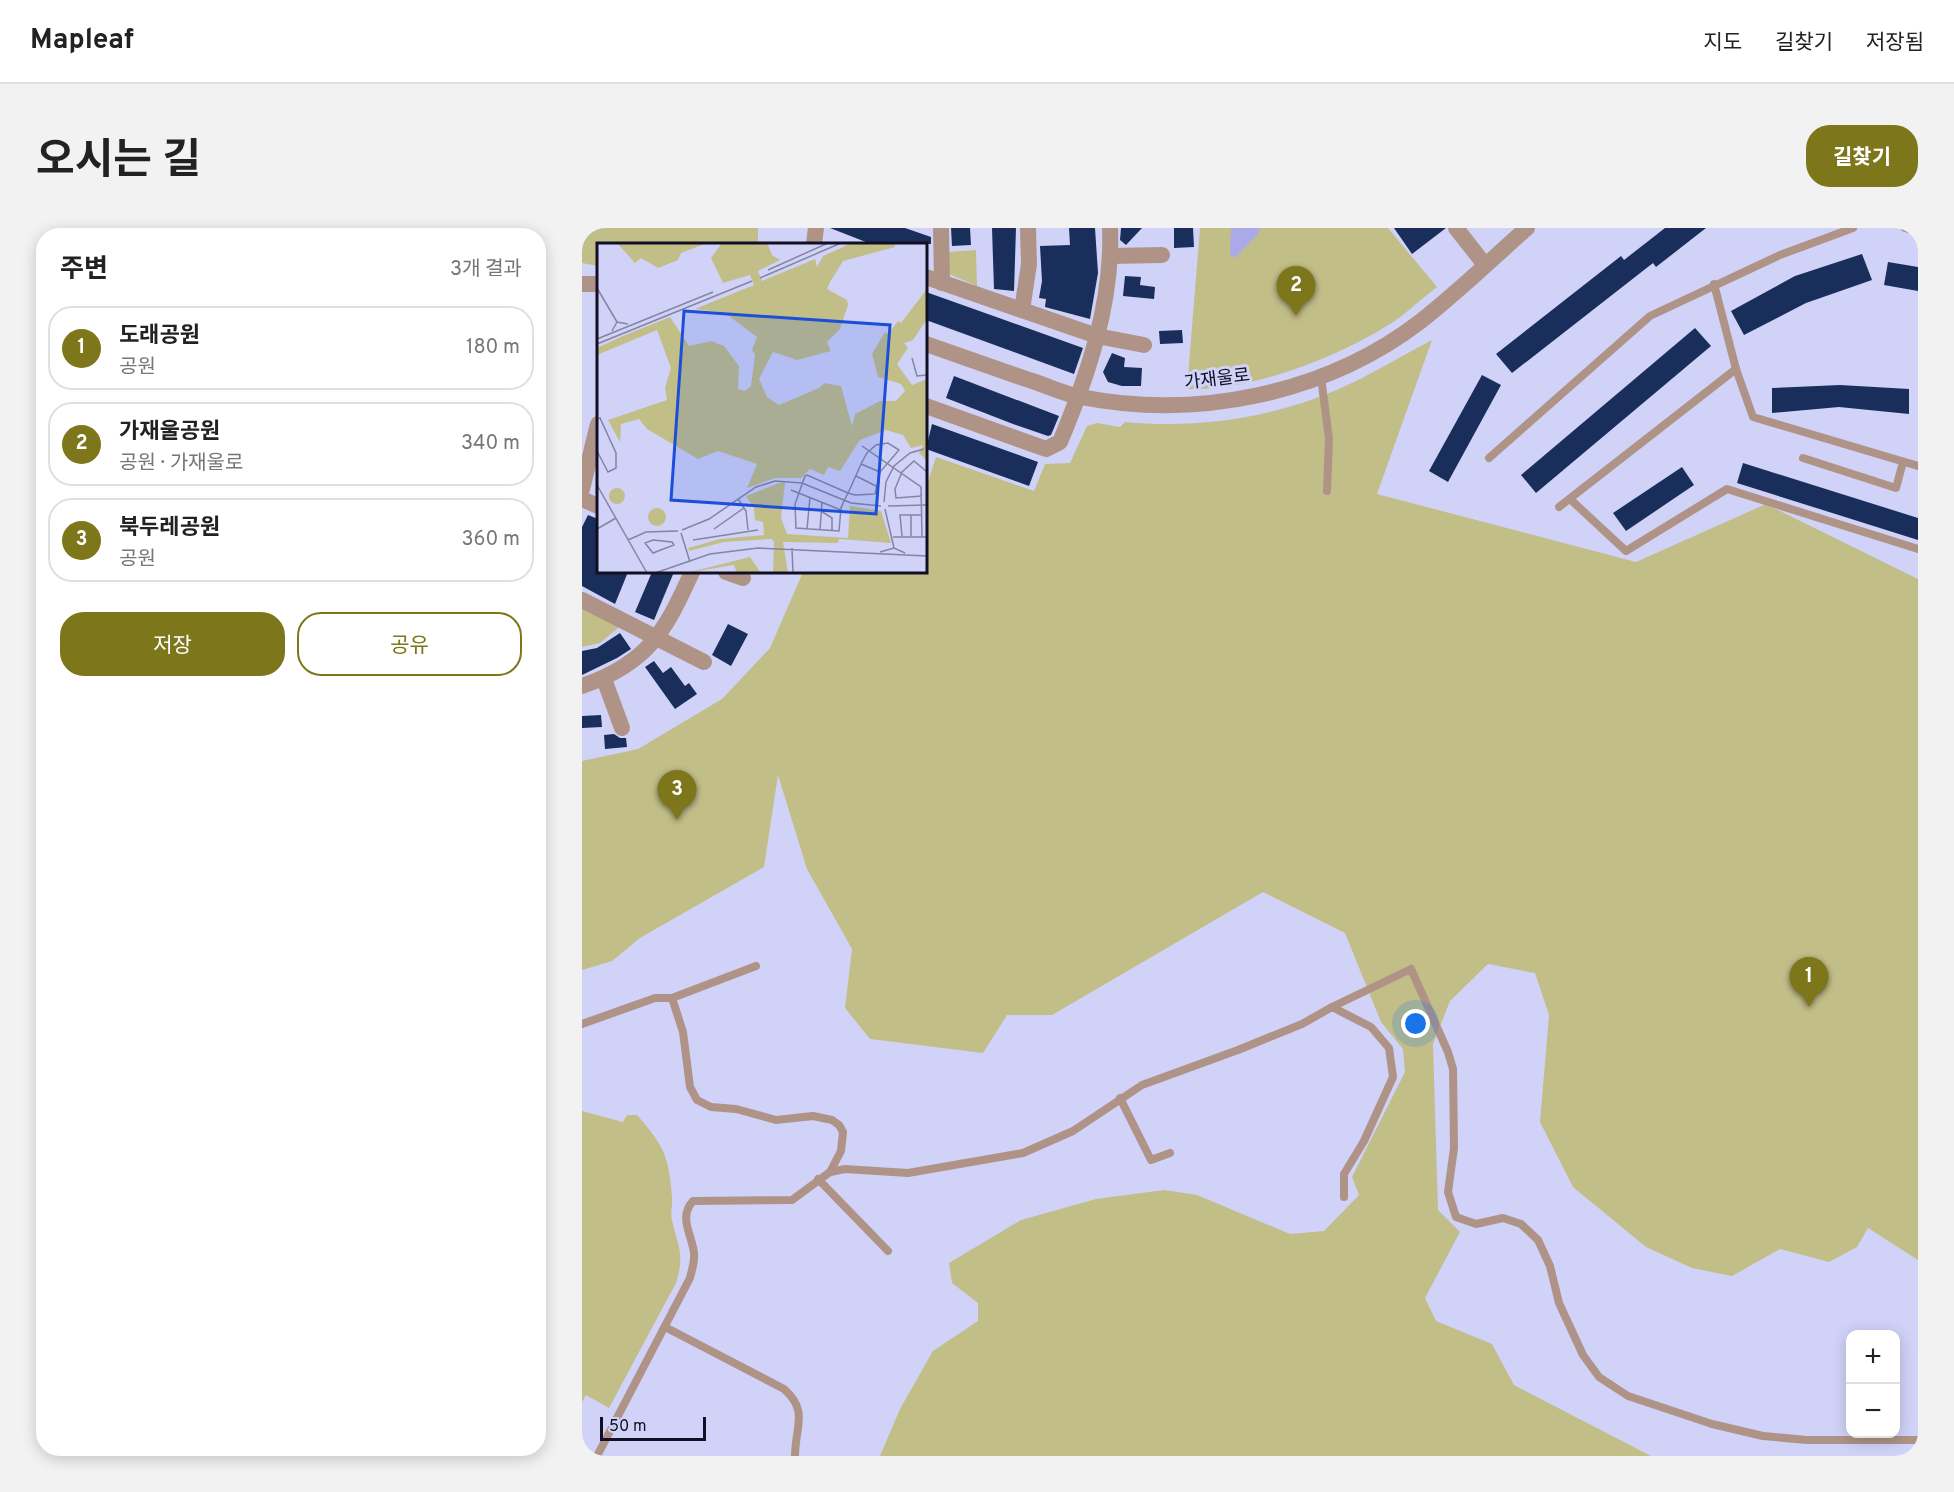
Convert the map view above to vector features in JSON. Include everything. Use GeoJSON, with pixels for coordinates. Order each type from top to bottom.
{"type":"FeatureCollection","features":[{"type":"Feature","properties":{"kind":"street"},"geometry":{"type":"LineString","coordinates":[[941,228],[942,283]]}},
{"type":"Feature","properties":{"kind":"street"},"geometry":{"type":"LineString","coordinates":[[1022,310],[1029,264],[1028,228]]}},
{"type":"Feature","properties":{"kind":"street"},"geometry":{"type":"LineString","coordinates":[[927,406],[1046,449],[1059,442],[1078,397],[1097,336],[1111,256],[1110,228]]}},
{"type":"Feature","properties":{"kind":"street"},"geometry":{"type":"LineString","coordinates":[[1456,228],[1485,265]]}},
{"type":"Feature","properties":{"kind":"street","name":"가재울로"},"geometry":{"type":"LineString","coordinates":[[927,344],[1078,397],[1133,405],[1186,405],[1252,397],[1321,377],[1377,350],[1419,322],[1527,228]]}},
{"type":"Feature","properties":{"kind":"street"},"geometry":{"type":"LineString","coordinates":[[1111,256],[1162,255]]}},
{"type":"Feature","properties":{"kind":"street"},"geometry":{"type":"LineString","coordinates":[[927,277],[1097,336],[1144,345]]}},
{"type":"Feature","properties":{"kind":"street"},"geometry":{"type":"LineString","coordinates":[[582,489],[597,428]]}},
{"type":"Feature","properties":{"kind":"street"},"geometry":{"type":"LineString","coordinates":[[582,499],[597,506]]}},
{"type":"Feature","properties":{"kind":"street"},"geometry":{"type":"LineString","coordinates":[[582,686],[614,675],[644,652],[672,616],[692,573]]}},
{"type":"Feature","properties":{"kind":"street"},"geometry":{"type":"LineString","coordinates":[[729,573],[743,578]]}},
{"type":"Feature","properties":{"kind":"street"},"geometry":{"type":"LineString","coordinates":[[582,600],[704,662]]}},
{"type":"Feature","properties":{"kind":"street"},"geometry":{"type":"LineString","coordinates":[[604,679],[622,728]]}},
{"type":"Feature","properties":{"kind":"lane"},"geometry":{"type":"LineString","coordinates":[[1489,458],[1650,316],[1780,255],[1853,228]]}},
{"type":"Feature","properties":{"kind":"lane"},"geometry":{"type":"LineString","coordinates":[[1905,228],[1918,232]]}},
{"type":"Feature","properties":{"kind":"lane"},"geometry":{"type":"LineString","coordinates":[[1714,284],[1736,369],[1753,417],[1918,466]]}},
{"type":"Feature","properties":{"kind":"lane"},"geometry":{"type":"LineString","coordinates":[[1559,507],[1736,369]]}},
{"type":"Feature","properties":{"kind":"lane"},"geometry":{"type":"LineString","coordinates":[[1321,377],[1329,439],[1327,491]]}},
{"type":"Feature","properties":{"kind":"lane"},"geometry":{"type":"LineString","coordinates":[[1803,458],[1896,488],[1903,462]]}},
{"type":"Feature","properties":{"kind":"lane"},"geometry":{"type":"LineString","coordinates":[[1570,499],[1626,551],[1727,489],[1918,549]]}},
{"type":"Feature","properties":{"kind":"lane"},"geometry":{"type":"LineString","coordinates":[[582,1024],[655,998],[672,998],[756,966]]}},
{"type":"Feature","properties":{"kind":"lane"},"geometry":{"type":"LineString","coordinates":[[597,1456],[665,1326],[694,1264],[685,1216],[686,1208],[693,1201],[792,1200],[818,1179],[830,1172],[844,1169],[908,1173],[1023,1153],[1073,1131],[1142,1084],[1238,1050],[1302,1024],[1411,969],[1448,1052],[1453,1069],[1454,1148],[1448,1192],[1456,1217],[1476,1224],[1503,1218],[1521,1224],[1538,1240],[1550,1266],[1560,1303],[1583,1355],[1599,1377],[1628,1396],[1712,1424],[1763,1436],[1816,1440],[1918,1440]]}},
{"type":"Feature","properties":{"kind":"lane"},"geometry":{"type":"LineString","coordinates":[[672,998],[682,1032],[690,1087],[697,1100],[711,1107],[736,1109],[776,1120],[813,1116],[832,1120],[839,1125],[843,1141],[830,1172]]}},
{"type":"Feature","properties":{"kind":"lane"},"geometry":{"type":"LineString","coordinates":[[1332,1007],[1371,1027],[1389,1048],[1393,1077],[1364,1141],[1344,1174],[1344,1197]]}},
{"type":"Feature","properties":{"kind":"lane"},"geometry":{"type":"LineString","coordinates":[[1120,1098],[1151,1160],[1170,1153]]}},
{"type":"Feature","properties":{"kind":"lane"},"geometry":{"type":"LineString","coordinates":[[818,1179],[888,1251]]}},
{"type":"Feature","properties":{"kind":"lane"},"geometry":{"type":"LineString","coordinates":[[665,1326],[784,1389],[795,1398],[800,1409],[795,1456]]}},
{"type":"Feature","properties":{"kind":"shaded area"},"geometry":{"type":"Polygon","coordinates":[[[582,228],[758,228],[758,243],[597,243],[597,266],[582,263],[582,228]]]}},
{"type":"Feature","properties":{"kind":"shaded area"},"geometry":{"type":"Polygon","coordinates":[[[1200,228],[1388,228],[1437,287],[1390,324],[1345,349],[1319,360],[1293,370],[1239,384],[1187,389],[1200,228]]]}},
{"type":"Feature","properties":{"kind":"shaded area"},"geometry":{"type":"Polygon","coordinates":[[[976,250],[977,286],[949,274],[948,252],[976,250]]]}},
{"type":"Feature","properties":{"kind":"shaded area"},"geometry":{"type":"Polygon","coordinates":[[[1432,340],[1377,494],[1636,562],[1766,504],[1918,579],[1918,1260],[1868,1228],[1857,1247],[1829,1262],[1780,1249],[1732,1276],[1692,1268],[1646,1247],[1573,1187],[1540,1122],[1549,1015],[1535,973],[1488,964],[1450,1001],[1433,1044],[1438,1210],[1460,1232],[1425,1298],[1436,1321],[1492,1344],[1514,1385],[1651,1456],[880,1456],[900,1409],[933,1351],[978,1321],[978,1303],[952,1283],[949,1263],[1021,1220],[1096,1199],[1164,1190],[1197,1195],[1290,1234],[1324,1231],[1359,1195],[1352,1177],[1405,1072],[1403,1049],[1381,1022],[1345,933],[1263,892],[1052,1015],[1007,1015],[983,1053],[870,1039],[845,1008],[852,949],[807,869],[778,775],[764,867],[640,938],[612,961],[582,970],[582,761],[638,749],[722,699],[770,648],[803,573],[927,573],[927,484],[936,457],[1034,491],[1045,464],[1070,463],[1087,426],[1097,423],[1120,427],[1125,422],[1179,424],[1261,414],[1314,399],[1374,372],[1432,340]]]}},
{"type":"Feature","properties":{"kind":"shaded area"},"geometry":{"type":"Polygon","coordinates":[[[582,607],[619,627],[600,643],[582,647],[582,607]]]}},
{"type":"Feature","properties":{"kind":"shaded area"},"geometry":{"type":"Polygon","coordinates":[[[582,1111],[623,1122],[627,1115],[637,1115],[653,1135],[667,1161],[672,1200],[671,1217],[680,1257],[676,1283],[609,1408],[586,1395],[582,1402],[582,1111]]]}},
{"type":"Feature","properties":{"kind":"water"},"geometry":{"type":"Polygon","coordinates":[[[1231,228],[1261,228],[1235,258],[1230,254],[1231,228]]]}},
{"type":"Feature","properties":{"kind":"building"},"geometry":{"type":"Polygon","coordinates":[[[830,228],[905,228],[931,237],[931,244],[868,243],[830,228]]]}},
{"type":"Feature","properties":{"kind":"building"},"geometry":{"type":"Polygon","coordinates":[[[951,228],[970,228],[971,245],[952,246],[951,228]]]}},
{"type":"Feature","properties":{"kind":"building"},"geometry":{"type":"Polygon","coordinates":[[[992,228],[1016,228],[1014,291],[994,289],[992,228]]]}},
{"type":"Feature","properties":{"kind":"building"},"geometry":{"type":"Polygon","coordinates":[[[1069,228],[1095,228],[1098,273],[1090,319],[1045,307],[1046,299],[1039,298],[1042,281],[1040,246],[1070,245],[1069,228]]]}},
{"type":"Feature","properties":{"kind":"building"},"geometry":{"type":"Polygon","coordinates":[[[1121,228],[1142,228],[1126,245],[1120,240],[1121,228]]]}},
{"type":"Feature","properties":{"kind":"building"},"geometry":{"type":"Polygon","coordinates":[[[1174,228],[1193,228],[1194,247],[1174,248],[1174,228]]]}},
{"type":"Feature","properties":{"kind":"building"},"geometry":{"type":"Polygon","coordinates":[[[1394,228],[1446,228],[1412,254],[1394,228]]]}},
{"type":"Feature","properties":{"kind":"building"},"geometry":{"type":"Polygon","coordinates":[[[1665,228],[1706,228],[1656,267],[1653,263],[1512,373],[1496,354],[1621,256],[1624,260],[1665,228]]]}},
{"type":"Feature","properties":{"kind":"building"},"geometry":{"type":"Polygon","coordinates":[[[1862,254],[1872,280],[1806,303],[1744,335],[1731,311],[1795,276],[1862,254]]]}},
{"type":"Feature","properties":{"kind":"building"},"geometry":{"type":"Polygon","coordinates":[[[1888,262],[1918,267],[1918,291],[1884,285],[1888,262]]]}},
{"type":"Feature","properties":{"kind":"building"},"geometry":{"type":"Polygon","coordinates":[[[1125,276],[1141,277],[1140,285],[1155,287],[1154,299],[1123,296],[1125,276]]]}},
{"type":"Feature","properties":{"kind":"building"},"geometry":{"type":"Polygon","coordinates":[[[927,292],[1083,348],[1074,374],[927,320],[927,292]]]}},
{"type":"Feature","properties":{"kind":"building"},"geometry":{"type":"Polygon","coordinates":[[[1695,328],[1711,346],[1536,493],[1521,475],[1695,328]]]}},
{"type":"Feature","properties":{"kind":"building"},"geometry":{"type":"Polygon","coordinates":[[[1182,330],[1183,343],[1160,344],[1159,331],[1182,330]]]}},
{"type":"Feature","properties":{"kind":"building"},"geometry":{"type":"Polygon","coordinates":[[[1112,353],[1125,358],[1124,367],[1142,368],[1141,386],[1122,386],[1108,382],[1103,372],[1112,353]]]}},
{"type":"Feature","properties":{"kind":"building"},"geometry":{"type":"Polygon","coordinates":[[[1482,375],[1501,385],[1448,482],[1429,471],[1482,375]]]}},
{"type":"Feature","properties":{"kind":"building"},"geometry":{"type":"Polygon","coordinates":[[[954,376],[1059,416],[1051,435],[1013,424],[946,398],[954,376]]]}},
{"type":"Feature","properties":{"kind":"building"},"geometry":{"type":"Polygon","coordinates":[[[1840,385],[1909,389],[1909,414],[1839,407],[1772,413],[1772,388],[1840,385]]]}},
{"type":"Feature","properties":{"kind":"building"},"geometry":{"type":"Polygon","coordinates":[[[932,424],[1038,462],[1029,486],[927,449],[932,424]]]}},
{"type":"Feature","properties":{"kind":"building"},"geometry":{"type":"Polygon","coordinates":[[[1743,463],[1918,518],[1918,540],[1737,483],[1743,463]]]}},
{"type":"Feature","properties":{"kind":"building"},"geometry":{"type":"Polygon","coordinates":[[[1682,467],[1694,485],[1626,531],[1613,513],[1682,467]]]}},
{"type":"Feature","properties":{"kind":"building"},"geometry":{"type":"Polygon","coordinates":[[[588,515],[597,519],[597,573],[628,573],[615,604],[582,586],[582,527],[588,515]]]}},
{"type":"Feature","properties":{"kind":"building"},"geometry":{"type":"Polygon","coordinates":[[[652,573],[674,573],[654,620],[635,612],[652,573]]]}},
{"type":"Feature","properties":{"kind":"building"},"geometry":{"type":"Polygon","coordinates":[[[728,624],[748,634],[731,666],[712,655],[728,624]]]}},
{"type":"Feature","properties":{"kind":"building"},"geometry":{"type":"Polygon","coordinates":[[[620,633],[631,649],[582,675],[582,651],[597,648],[620,633]]]}},
{"type":"Feature","properties":{"kind":"building"},"geometry":{"type":"Polygon","coordinates":[[[654,661],[663,673],[671,667],[685,686],[689,683],[697,694],[675,709],[645,667],[654,661]]]}},
{"type":"Feature","properties":{"kind":"building"},"geometry":{"type":"Polygon","coordinates":[[[601,715],[602,727],[582,728],[582,716],[601,715]]]}},
{"type":"Feature","properties":{"kind":"building"},"geometry":{"type":"Polygon","coordinates":[[[614,734],[620,738],[626,738],[627,747],[605,749],[604,735],[614,734]]]}},
{"type":"Feature","properties":{"kind":"place","name":"가재울공원"},"geometry":{"type":"Point","coordinates":[1296,316]}},
{"type":"Feature","properties":{"kind":"place","name":"북두레공원"},"geometry":{"type":"Point","coordinates":[677,820]}},
{"type":"Feature","properties":{"kind":"place","name":"도래공원"},"geometry":{"type":"Point","coordinates":[1809,1007]}}]}
